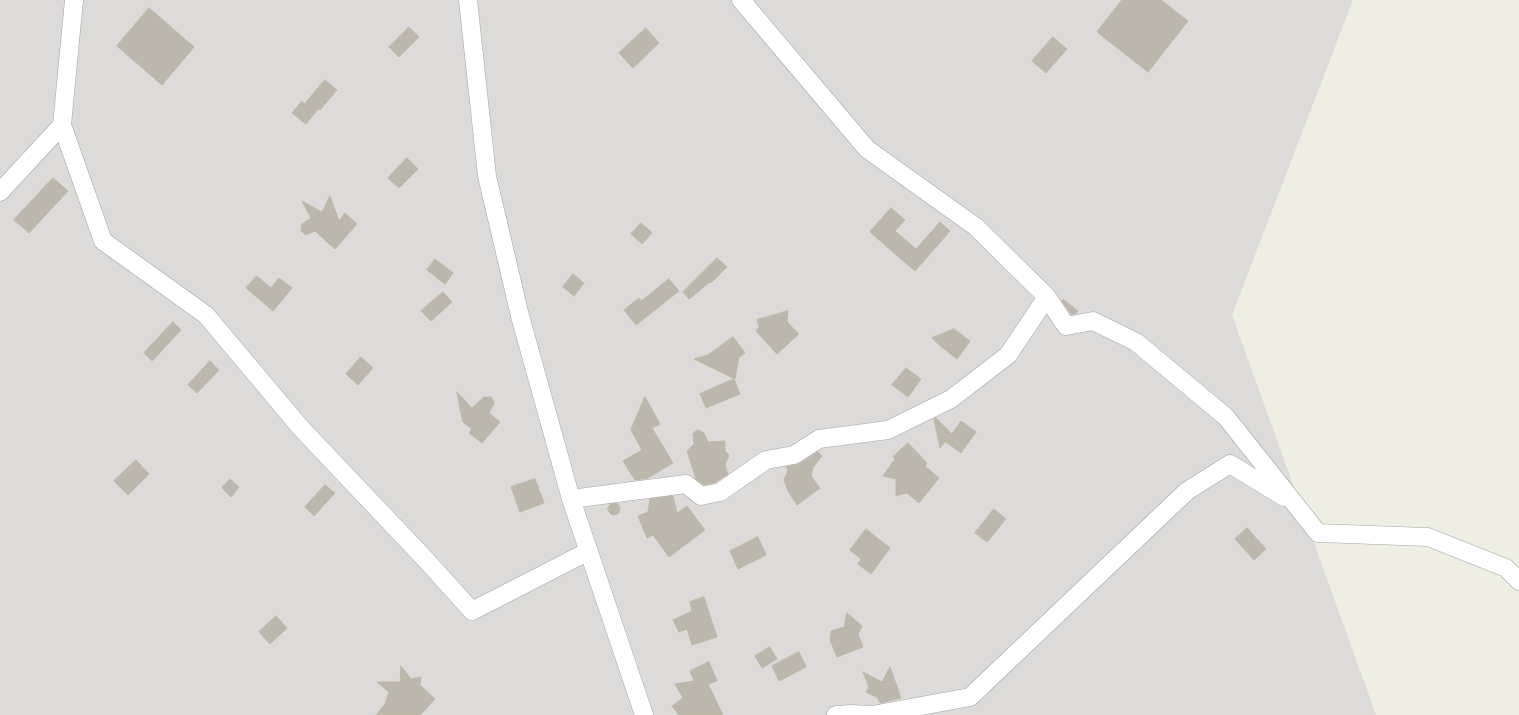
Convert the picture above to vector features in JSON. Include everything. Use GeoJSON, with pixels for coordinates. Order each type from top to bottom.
{"type":"FeatureCollection","features":[{"type":"Feature","properties":{"kind":"street"},"geometry":{"type":"LineString","coordinates":[[74,0],[62,125],[103,241],[206,316],[300,427],[426,560],[472,611],[589,551]]}},
{"type":"Feature","properties":{"kind":"street"},"geometry":{"type":"LineString","coordinates":[[468,0],[487,176],[520,316],[571,499],[644,715]]}},
{"type":"Feature","properties":{"kind":"street"},"geometry":{"type":"LineString","coordinates":[[741,0],[867,149],[976,227],[1047,297],[1066,326],[1093,321],[1136,342],[1226,417],[1318,533],[1428,537],[1506,568],[1519,581]]}},
{"type":"Feature","properties":{"kind":"street"},"geometry":{"type":"LineString","coordinates":[[0,192],[62,125]]}},
{"type":"Feature","properties":{"kind":"street"},"geometry":{"type":"LineString","coordinates":[[571,499],[686,484],[701,496],[720,492],[766,460],[794,455],[819,439],[888,430],[951,400],[1008,355],[1047,297]]}},
{"type":"Feature","properties":{"kind":"street"},"geometry":{"type":"LineString","coordinates":[[836,715],[872,715],[970,697],[1187,491],[1230,464],[1295,504]]}},
{"type":"Feature","properties":{"kind":"shaded area"},"geometry":{"type":"Polygon","coordinates":[[[0,0],[1353,0],[1232,315],[1376,715],[0,715],[0,0]]]}},
{"type":"Feature","properties":{"kind":"building"},"geometry":{"type":"Polygon","coordinates":[[[1122,0],[1161,0],[1188,21],[1148,72],[1097,32],[1122,0]]]}},
{"type":"Feature","properties":{"kind":"building"},"geometry":{"type":"Polygon","coordinates":[[[149,8],[194,47],[162,85],[117,46],[149,8]]]}},
{"type":"Feature","properties":{"kind":"building"},"geometry":{"type":"Polygon","coordinates":[[[409,27],[419,37],[399,57],[389,47],[409,27]]]}},
{"type":"Feature","properties":{"kind":"building"},"geometry":{"type":"Polygon","coordinates":[[[646,28],[659,43],[633,68],[619,53],[646,28]]]}},
{"type":"Feature","properties":{"kind":"building"},"geometry":{"type":"Polygon","coordinates":[[[1053,37],[1067,49],[1046,73],[1032,61],[1053,37]]]}},
{"type":"Feature","properties":{"kind":"building"},"geometry":{"type":"Polygon","coordinates":[[[325,80],[337,90],[320,110],[318,109],[306,124],[292,113],[302,101],[304,104],[325,80]]]}},
{"type":"Feature","properties":{"kind":"building"},"geometry":{"type":"Polygon","coordinates":[[[407,158],[418,169],[399,188],[388,178],[407,158]]]}},
{"type":"Feature","properties":{"kind":"building"},"geometry":{"type":"Polygon","coordinates":[[[53,178],[68,191],[29,233],[14,220],[53,178]]]}},
{"type":"Feature","properties":{"kind":"building"},"geometry":{"type":"Polygon","coordinates":[[[330,196],[339,221],[345,213],[357,224],[335,249],[315,231],[306,235],[301,231],[302,224],[311,218],[302,201],[322,212],[330,196]]]}},
{"type":"Feature","properties":{"kind":"building"},"geometry":{"type":"Polygon","coordinates":[[[891,208],[905,220],[895,231],[916,249],[940,222],[950,231],[915,271],[870,232],[891,208]]]}},
{"type":"Feature","properties":{"kind":"building"},"geometry":{"type":"Polygon","coordinates":[[[641,223],[652,233],[642,244],[631,234],[641,223]]]}},
{"type":"Feature","properties":{"kind":"building"},"geometry":{"type":"Polygon","coordinates":[[[717,258],[727,267],[711,283],[710,282],[689,299],[683,292],[717,258]]]}},
{"type":"Feature","properties":{"kind":"building"},"geometry":{"type":"Polygon","coordinates":[[[435,259],[453,273],[445,284],[427,270],[435,259]]]}},
{"type":"Feature","properties":{"kind":"building"},"geometry":{"type":"Polygon","coordinates":[[[573,274],[584,283],[574,296],[563,287],[573,274]]]}},
{"type":"Feature","properties":{"kind":"building"},"geometry":{"type":"Polygon","coordinates":[[[257,276],[271,288],[279,278],[292,288],[273,311],[246,288],[257,276]]]}},
{"type":"Feature","properties":{"kind":"building"},"geometry":{"type":"Polygon","coordinates":[[[669,279],[679,291],[636,325],[624,310],[639,298],[641,301],[669,279]]]}},
{"type":"Feature","properties":{"kind":"building"},"geometry":{"type":"Polygon","coordinates":[[[443,292],[452,302],[431,321],[421,311],[443,292]]]}},
{"type":"Feature","properties":{"kind":"building"},"geometry":{"type":"Polygon","coordinates":[[[1064,300],[1078,311],[1075,314],[1071,314],[1062,301],[1064,300]]]}},
{"type":"Feature","properties":{"kind":"building"},"geometry":{"type":"Polygon","coordinates":[[[788,311],[787,322],[799,334],[777,354],[756,331],[759,327],[757,320],[788,311]]]}},
{"type":"Feature","properties":{"kind":"building"},"geometry":{"type":"Polygon","coordinates":[[[173,322],[181,330],[152,361],[144,353],[173,322]]]}},
{"type":"Feature","properties":{"kind":"building"},"geometry":{"type":"Polygon","coordinates":[[[954,329],[970,341],[957,359],[932,338],[954,329]]]}},
{"type":"Feature","properties":{"kind":"building"},"geometry":{"type":"Polygon","coordinates":[[[733,337],[745,353],[739,357],[735,379],[694,359],[708,355],[733,337]]]}},
{"type":"Feature","properties":{"kind":"building"},"geometry":{"type":"Polygon","coordinates":[[[361,357],[373,368],[358,385],[346,374],[361,357]]]}},
{"type":"Feature","properties":{"kind":"building"},"geometry":{"type":"Polygon","coordinates":[[[210,361],[219,370],[197,393],[188,385],[210,361]]]}},
{"type":"Feature","properties":{"kind":"building"},"geometry":{"type":"Polygon","coordinates":[[[906,368],[921,379],[908,397],[892,385],[906,368]]]}},
{"type":"Feature","properties":{"kind":"building"},"geometry":{"type":"Polygon","coordinates":[[[734,379],[740,394],[706,408],[700,394],[734,379]]]}},
{"type":"Feature","properties":{"kind":"building"},"geometry":{"type":"Polygon","coordinates":[[[457,392],[472,408],[484,397],[491,397],[493,400],[494,403],[489,413],[500,422],[482,443],[469,433],[472,429],[463,422],[457,392]]]}},
{"type":"Feature","properties":{"kind":"building"},"geometry":{"type":"Polygon","coordinates":[[[645,397],[660,424],[652,428],[673,463],[648,478],[635,480],[623,461],[642,450],[631,430],[645,397]]]}},
{"type":"Feature","properties":{"kind":"building"},"geometry":{"type":"Polygon","coordinates":[[[936,418],[952,434],[961,421],[976,432],[961,453],[946,442],[951,435],[940,448],[934,419],[936,418]]]}},
{"type":"Feature","properties":{"kind":"building"},"geometry":{"type":"Polygon","coordinates":[[[698,430],[704,433],[708,442],[725,441],[725,451],[729,455],[725,465],[728,474],[716,482],[704,485],[696,479],[687,451],[694,444],[693,434],[698,430]]]}},
{"type":"Feature","properties":{"kind":"building"},"geometry":{"type":"Polygon","coordinates":[[[908,443],[927,463],[925,466],[939,478],[919,503],[907,493],[896,496],[896,479],[883,476],[895,459],[893,457],[908,443]]]}},
{"type":"Feature","properties":{"kind":"building"},"geometry":{"type":"Polygon","coordinates":[[[818,452],[822,456],[813,467],[811,476],[820,488],[797,505],[788,491],[784,480],[788,470],[786,467],[799,464],[818,452]]]}},
{"type":"Feature","properties":{"kind":"building"},"geometry":{"type":"Polygon","coordinates":[[[136,460],[149,474],[128,495],[114,481],[136,460]]]}},
{"type":"Feature","properties":{"kind":"building"},"geometry":{"type":"Polygon","coordinates":[[[230,479],[239,487],[231,497],[222,488],[230,479]]]}},
{"type":"Feature","properties":{"kind":"building"},"geometry":{"type":"Polygon","coordinates":[[[535,479],[544,503],[520,512],[511,487],[535,479]]]}},
{"type":"Feature","properties":{"kind":"building"},"geometry":{"type":"Polygon","coordinates":[[[325,485],[335,493],[314,516],[305,507],[325,485]]]}},
{"type":"Feature","properties":{"kind":"building"},"geometry":{"type":"Polygon","coordinates":[[[673,496],[677,513],[687,506],[705,530],[669,557],[653,535],[647,538],[638,516],[648,512],[650,499],[673,496]]]}},
{"type":"Feature","properties":{"kind":"building"},"geometry":{"type":"Polygon","coordinates":[[[612,503],[616,503],[620,509],[616,515],[612,515],[608,511],[608,507],[612,503]]]}},
{"type":"Feature","properties":{"kind":"building"},"geometry":{"type":"Polygon","coordinates":[[[994,509],[1006,519],[987,542],[975,533],[994,509]]]}},
{"type":"Feature","properties":{"kind":"building"},"geometry":{"type":"Polygon","coordinates":[[[1247,528],[1266,549],[1254,560],[1235,539],[1247,528]]]}},
{"type":"Feature","properties":{"kind":"building"},"geometry":{"type":"Polygon","coordinates":[[[866,529],[890,548],[871,574],[858,564],[861,559],[850,550],[866,529]]]}},
{"type":"Feature","properties":{"kind":"building"},"geometry":{"type":"Polygon","coordinates":[[[758,537],[766,555],[738,569],[730,551],[758,537]]]}},
{"type":"Feature","properties":{"kind":"building"},"geometry":{"type":"Polygon","coordinates":[[[704,597],[717,637],[692,645],[687,629],[679,632],[673,620],[692,611],[690,602],[704,597]]]}},
{"type":"Feature","properties":{"kind":"building"},"geometry":{"type":"Polygon","coordinates":[[[847,613],[862,626],[858,634],[863,647],[837,657],[830,640],[831,631],[844,627],[847,613]]]}},
{"type":"Feature","properties":{"kind":"building"},"geometry":{"type":"Polygon","coordinates":[[[276,616],[287,628],[270,644],[259,632],[276,616]]]}},
{"type":"Feature","properties":{"kind":"building"},"geometry":{"type":"Polygon","coordinates":[[[770,647],[777,659],[762,668],[755,656],[770,647]]]}},
{"type":"Feature","properties":{"kind":"building"},"geometry":{"type":"Polygon","coordinates":[[[799,652],[806,667],[779,681],[772,666],[799,652]]]}},
{"type":"Feature","properties":{"kind":"building"},"geometry":{"type":"Polygon","coordinates":[[[709,662],[717,681],[708,684],[723,715],[679,715],[672,706],[683,698],[675,684],[694,681],[690,671],[709,662]]]}},
{"type":"Feature","properties":{"kind":"building"},"geometry":{"type":"Polygon","coordinates":[[[401,666],[411,679],[421,677],[420,685],[435,699],[420,715],[376,715],[385,704],[389,692],[377,682],[400,682],[401,666]]]}},
{"type":"Feature","properties":{"kind":"building"},"geometry":{"type":"Polygon","coordinates":[[[890,667],[901,698],[880,703],[878,698],[866,692],[869,687],[863,672],[882,682],[890,667]]]}}]}
